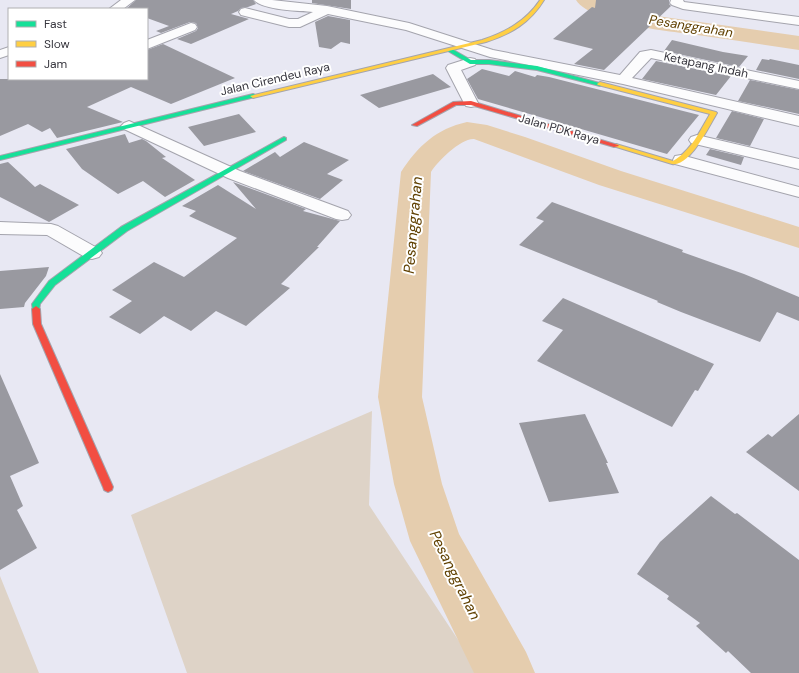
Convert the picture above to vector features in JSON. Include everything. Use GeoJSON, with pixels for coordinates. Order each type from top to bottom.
{"type":"FeatureCollection","features":[{"type":"Feature","properties":{"kind":"street"},"geometry":{"type":"LineString","coordinates":[[117,8],[129,0]]}},
{"type":"Feature","properties":{"kind":"street"},"geometry":{"type":"LineString","coordinates":[[260,0],[273,4],[328,10],[409,27],[490,53],[623,80],[799,121]]}},
{"type":"Feature","properties":{"kind":"street","name":"Jalan Cirendeu Raya"},"geometry":{"type":"LineString","coordinates":[[0,158],[468,45],[502,35],[518,27],[532,16],[542,0]]}},
{"type":"Feature","properties":{"kind":"street"},"geometry":{"type":"LineString","coordinates":[[677,0],[676,3],[683,5],[799,21]]}},
{"type":"Feature","properties":{"kind":"street"},"geometry":{"type":"LineString","coordinates":[[245,12],[289,23],[300,23],[328,10]]}},
{"type":"Feature","properties":{"kind":"street"},"geometry":{"type":"LineString","coordinates":[[148,45],[191,27]]}},
{"type":"Feature","properties":{"kind":"street"},"geometry":{"type":"LineString","coordinates":[[450,50],[470,62]]}},
{"type":"Feature","properties":{"kind":"street","name":"Ketapang Indah"},"geometry":{"type":"LineString","coordinates":[[623,80],[645,55],[652,54],[799,85]]}},
{"type":"Feature","properties":{"kind":"street"},"geometry":{"type":"LineString","coordinates":[[471,103],[453,68],[470,62],[489,62],[537,68],[714,113],[799,129]]}},
{"type":"Feature","properties":{"kind":"street","name":"Jalan PDK Raya"},"geometry":{"type":"LineString","coordinates":[[415,125],[455,103],[471,103],[674,163],[681,160]]}},
{"type":"Feature","properties":{"kind":"street"},"geometry":{"type":"LineString","coordinates":[[714,113],[697,140],[681,160],[799,192]]}},
{"type":"Feature","properties":{"kind":"street"},"geometry":{"type":"LineString","coordinates":[[128,126],[153,139],[227,171],[302,202],[342,215]]}},
{"type":"Feature","properties":{"kind":"street"},"geometry":{"type":"LineString","coordinates":[[108,487],[37,324],[36,304],[52,283],[124,229],[284,138]]}},
{"type":"Feature","properties":{"kind":"street"},"geometry":{"type":"LineString","coordinates":[[697,140],[799,164]]}},
{"type":"Feature","properties":{"kind":"street"},"geometry":{"type":"LineString","coordinates":[[0,228],[51,230],[92,252]]}},
{"type":"Feature","properties":{"kind":"shaded area"},"geometry":{"type":"Polygon","coordinates":[[[372,411],[369,505],[480,673],[187,673],[131,515],[372,411]]]}},
{"type":"Feature","properties":{"kind":"shaded area"},"geometry":{"type":"Polygon","coordinates":[[[0,576],[39,673],[0,673],[0,576]]]}},
{"type":"Feature","properties":{"kind":"building"},"geometry":{"type":"Polygon","coordinates":[[[136,0],[253,0],[256,4],[241,8],[231,14],[249,19],[191,44],[177,39],[196,31],[198,28],[196,23],[190,22],[161,33],[156,31],[169,26],[148,18],[148,8],[127,8],[136,0]]]}},
{"type":"Feature","properties":{"kind":"building"},"geometry":{"type":"Polygon","coordinates":[[[312,0],[351,0],[351,9],[312,3],[312,0]]]}},
{"type":"Feature","properties":{"kind":"building"},"geometry":{"type":"Polygon","coordinates":[[[596,0],[669,0],[669,4],[671,6],[604,70],[574,64],[593,49],[553,39],[592,7],[595,8],[596,0]]]}},
{"type":"Feature","properties":{"kind":"building"},"geometry":{"type":"Polygon","coordinates":[[[328,16],[350,20],[350,44],[341,42],[331,49],[319,47],[315,22],[328,16]]]}},
{"type":"Feature","properties":{"kind":"building"},"geometry":{"type":"Polygon","coordinates":[[[672,40],[723,52],[748,56],[739,67],[664,51],[672,40]]]}},
{"type":"Feature","properties":{"kind":"building"},"geometry":{"type":"Polygon","coordinates":[[[163,44],[235,78],[171,104],[131,87],[87,107],[123,122],[57,138],[50,128],[42,132],[28,124],[0,136],[0,79],[148,80],[148,50],[163,44]]]}},
{"type":"Feature","properties":{"kind":"building"},"geometry":{"type":"Polygon","coordinates":[[[762,59],[770,59],[799,65],[799,79],[756,70],[762,59]]]}},
{"type":"Feature","properties":{"kind":"building"},"geometry":{"type":"Polygon","coordinates":[[[656,61],[731,76],[716,95],[642,79],[656,61]]]}},
{"type":"Feature","properties":{"kind":"building"},"geometry":{"type":"Polygon","coordinates":[[[482,69],[509,76],[515,71],[535,77],[537,75],[549,77],[699,115],[667,154],[478,99],[467,79],[482,69]]]}},
{"type":"Feature","properties":{"kind":"building"},"geometry":{"type":"Polygon","coordinates":[[[433,74],[451,87],[379,108],[360,95],[433,74]]]}},
{"type":"Feature","properties":{"kind":"building"},"geometry":{"type":"Polygon","coordinates":[[[750,80],[799,90],[799,114],[738,101],[750,80]]]}},
{"type":"Feature","properties":{"kind":"building"},"geometry":{"type":"Polygon","coordinates":[[[732,111],[764,119],[750,146],[716,138],[732,111]]]}},
{"type":"Feature","properties":{"kind":"building"},"geometry":{"type":"Polygon","coordinates":[[[239,114],[256,132],[204,146],[188,127],[239,114]]]}},
{"type":"Feature","properties":{"kind":"building"},"geometry":{"type":"Polygon","coordinates":[[[125,134],[129,143],[142,139],[146,141],[166,157],[162,158],[195,180],[165,197],[143,181],[118,194],[82,169],[66,149],[125,134]]]}},
{"type":"Feature","properties":{"kind":"building"},"geometry":{"type":"Polygon","coordinates":[[[304,142],[349,160],[327,174],[343,180],[320,199],[243,171],[275,152],[280,157],[304,142]]]}},
{"type":"Feature","properties":{"kind":"building"},"geometry":{"type":"Polygon","coordinates":[[[710,149],[744,157],[741,165],[706,155],[710,149]]]}},
{"type":"Feature","properties":{"kind":"building"},"geometry":{"type":"Polygon","coordinates":[[[8,162],[35,187],[40,184],[79,205],[49,222],[0,197],[0,164],[8,162]]]}},
{"type":"Feature","properties":{"kind":"building"},"geometry":{"type":"Polygon","coordinates":[[[233,182],[306,209],[303,211],[340,221],[317,247],[319,247],[281,284],[290,288],[246,326],[216,311],[191,331],[164,316],[140,334],[109,317],[132,301],[112,290],[154,262],[184,277],[237,238],[189,216],[196,211],[182,206],[218,185],[256,209],[233,182]]]}},
{"type":"Feature","properties":{"kind":"building"},"geometry":{"type":"Polygon","coordinates":[[[552,202],[683,250],[682,252],[744,274],[799,297],[799,321],[777,312],[760,342],[681,312],[657,302],[658,301],[519,245],[544,221],[536,218],[552,202]]]}},
{"type":"Feature","properties":{"kind":"building"},"geometry":{"type":"Polygon","coordinates":[[[49,267],[46,276],[25,303],[24,307],[0,309],[0,271],[49,267]]]}},
{"type":"Feature","properties":{"kind":"building"},"geometry":{"type":"Polygon","coordinates":[[[563,298],[714,364],[698,391],[695,390],[672,427],[537,361],[563,330],[542,321],[563,298]]]}},
{"type":"Feature","properties":{"kind":"building"},"geometry":{"type":"Polygon","coordinates":[[[0,374],[39,463],[10,476],[23,506],[17,510],[37,548],[0,570],[0,374]]]}},
{"type":"Feature","properties":{"kind":"building"},"geometry":{"type":"Polygon","coordinates":[[[585,414],[608,463],[606,463],[619,493],[549,502],[519,423],[585,414]]]}},
{"type":"Feature","properties":{"kind":"building"},"geometry":{"type":"Polygon","coordinates":[[[799,414],[799,491],[746,452],[768,434],[772,437],[799,414]]]}},
{"type":"Feature","properties":{"kind":"building"},"geometry":{"type":"Polygon","coordinates":[[[711,496],[735,514],[737,513],[799,560],[799,673],[751,673],[728,651],[726,653],[696,626],[700,623],[667,599],[669,596],[637,574],[660,542],[711,496]]]}},
{"type":"Feature","properties":{"kind":"waterway","name":"Pesanggrahan"},"geometry":{"type":"LineString","coordinates":[[586,0],[608,11],[635,19],[799,43]]}},
{"type":"Feature","properties":{"kind":"waterway","name":"Pesanggrahan"},"geometry":{"type":"LineString","coordinates":[[505,673],[436,541],[418,484],[400,397],[416,172],[424,159],[439,146],[457,134],[467,130],[477,131],[515,143],[610,178],[799,238]]}},
{"type":"Feature","properties":{"kind":"traffic: fast"},"geometry":{"type":"LineString","coordinates":[[450,50],[470,62],[489,62],[537,68],[600,84]]}},
{"type":"Feature","properties":{"kind":"traffic: fast"},"geometry":{"type":"LineString","coordinates":[[0,158],[253,96]]}},
{"type":"Feature","properties":{"kind":"traffic: fast"},"geometry":{"type":"LineString","coordinates":[[36,309],[36,304],[52,283],[124,229],[284,139]]}},
{"type":"Feature","properties":{"kind":"traffic: slow"},"geometry":{"type":"LineString","coordinates":[[253,96],[484,41],[510,31],[518,26],[531,15],[542,0]]}},
{"type":"Feature","properties":{"kind":"traffic: slow"},"geometry":{"type":"LineString","coordinates":[[600,84],[714,113],[692,148],[687,154],[674,163],[616,146]]}},
{"type":"Feature","properties":{"kind":"traffic: jam"},"geometry":{"type":"LineString","coordinates":[[415,125],[455,103],[471,103],[616,146]]}},
{"type":"Feature","properties":{"kind":"traffic: jam"},"geometry":{"type":"LineString","coordinates":[[36,309],[37,324],[108,487]]}}]}
